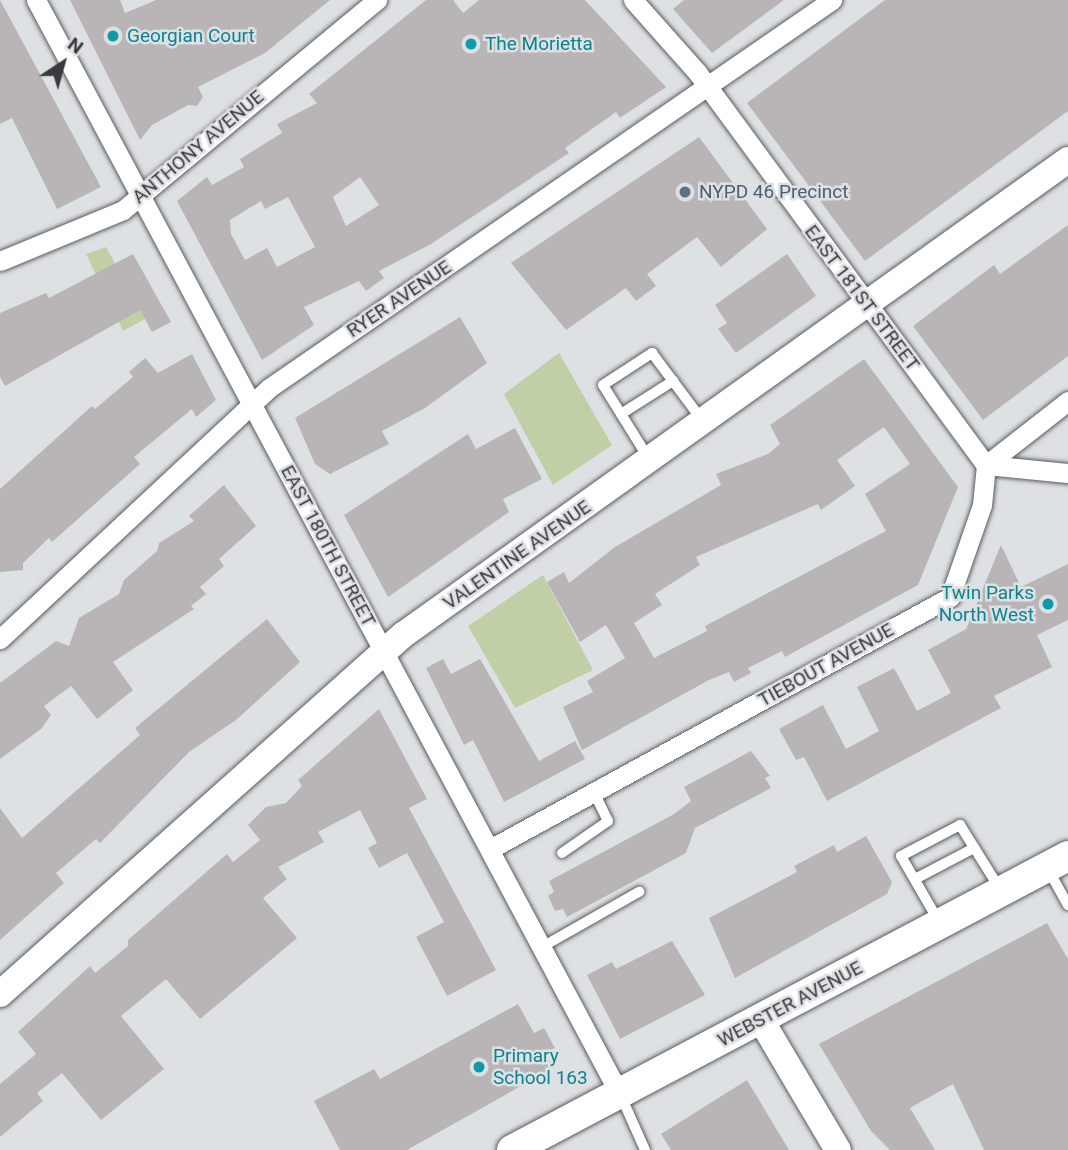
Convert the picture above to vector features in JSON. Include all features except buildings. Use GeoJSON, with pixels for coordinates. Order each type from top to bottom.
{"type":"FeatureCollection","features":[{"type":"Feature","properties":{"kind":"main road","name":"WEBSTER AVENUE"},"geometry":{"type":"LineString","coordinates":[[512,1150],[1057,862]]}},
{"type":"Feature","properties":{"kind":"street","name":"EAST 180TH STREET"},"geometry":{"type":"LineString","coordinates":[[36,0],[142,192],[619,1093]]}},
{"type":"Feature","properties":{"kind":"street","name":"ANTHONY AVENUE"},"geometry":{"type":"LineString","coordinates":[[0,261],[123,210],[377,0]]}},
{"type":"Feature","properties":{"kind":"street","name":"EAST 181ST STREET"},"geometry":{"type":"LineString","coordinates":[[633,0],[707,91],[986,465]]}},
{"type":"Feature","properties":{"kind":"street","name":"RYER AVENUE"},"geometry":{"type":"LineString","coordinates":[[0,639],[285,376],[707,91],[832,0]]}},
{"type":"Feature","properties":{"kind":"street","name":"VALENTINE AVENUE"},"geometry":{"type":"LineString","coordinates":[[0,994],[383,651],[705,423],[1068,160]]}},
{"type":"Feature","properties":{"kind":"street"},"geometry":{"type":"LineString","coordinates":[[986,465],[1068,401]]}},
{"type":"Feature","properties":{"kind":"street"},"geometry":{"type":"LineString","coordinates":[[986,465],[1068,473]]}},
{"type":"Feature","properties":{"kind":"street","name":"TIEBOUT AVENUE"},"geometry":{"type":"LineString","coordinates":[[490,849],[950,597],[982,505],[986,465]]}},
{"type":"Feature","properties":{"kind":"street"},"geometry":{"type":"LineString","coordinates":[[761,1020],[838,1150]]}},
{"type":"Feature","properties":{"kind":"lane"},"geometry":{"type":"LineString","coordinates":[[650,462],[603,385],[652,353],[705,423]]}},
{"type":"Feature","properties":{"kind":"lane"},"geometry":{"type":"LineString","coordinates":[[621,414],[673,381]]}},
{"type":"Feature","properties":{"kind":"lane"},"geometry":{"type":"LineString","coordinates":[[562,853],[608,821],[594,792]]}},
{"type":"Feature","properties":{"kind":"lane"},"geometry":{"type":"LineString","coordinates":[[940,923],[901,856],[936,837],[960,825],[1001,892]]}},
{"type":"Feature","properties":{"kind":"lane"},"geometry":{"type":"LineString","coordinates":[[915,879],[974,848]]}},
{"type":"Feature","properties":{"kind":"lane"},"geometry":{"type":"LineString","coordinates":[[1057,862],[1068,905]]}},
{"type":"Feature","properties":{"kind":"lane"},"geometry":{"type":"LineString","coordinates":[[542,947],[639,892]]}},
{"type":"Feature","properties":{"kind":"lane"},"geometry":{"type":"LineString","coordinates":[[619,1093],[645,1150]]}},
{"type":"Feature","properties":{"kind":"green space"},"geometry":{"type":"Polygon","coordinates":[[[106,247],[145,319],[123,331],[86,254],[106,247]]]}},
{"type":"Feature","properties":{"kind":"green space"},"geometry":{"type":"Polygon","coordinates":[[[559,353],[612,445],[553,485],[504,394],[559,353]]]}},
{"type":"Feature","properties":{"kind":"green space"},"geometry":{"type":"Polygon","coordinates":[[[543,575],[593,670],[515,708],[468,626],[543,575]]]}},
{"type":"Feature","properties":{"kind":"place","name":"Georgian Court"},"geometry":{"type":"Point","coordinates":[113,36]}},
{"type":"Feature","properties":{"kind":"place","name":"The Morietta"},"geometry":{"type":"Point","coordinates":[471,44]}},
{"type":"Feature","properties":{"kind":"place","name":"NYPD 46 Precinct"},"geometry":{"type":"Point","coordinates":[685,192]}},
{"type":"Feature","properties":{"kind":"place","name":"Twin Parks North West"},"geometry":{"type":"Point","coordinates":[1048,604]}},
{"type":"Feature","properties":{"kind":"place","name":"Primary School 163"},"geometry":{"type":"Point","coordinates":[479,1067]}}]}
